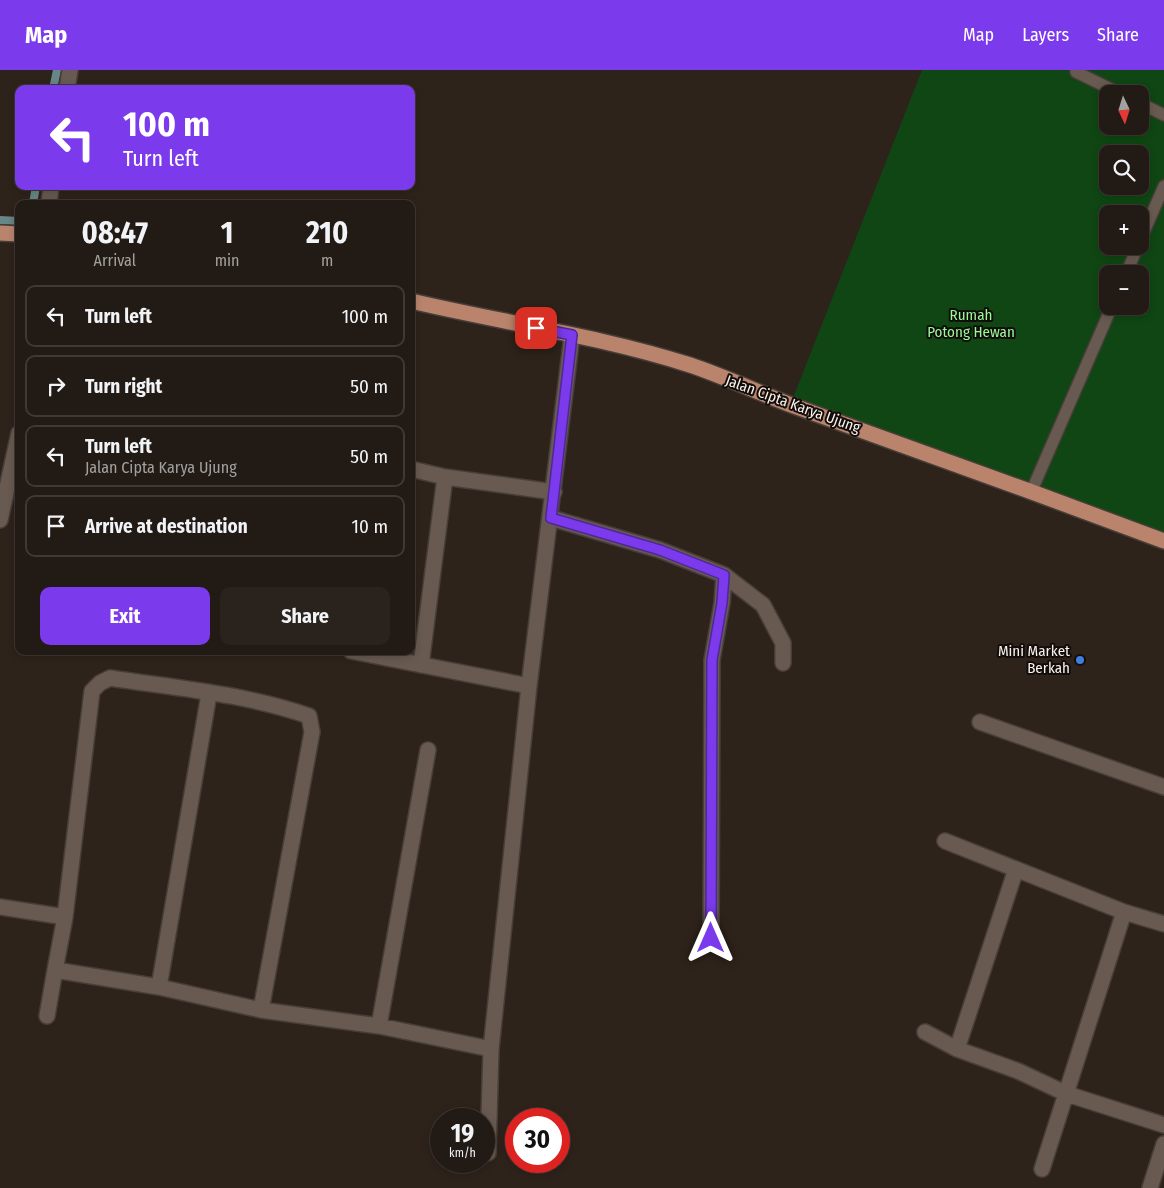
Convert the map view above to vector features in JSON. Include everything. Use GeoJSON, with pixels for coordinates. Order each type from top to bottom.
{"type":"FeatureCollection","features":[{"type":"Feature","properties":{"kind":"main road"},"geometry":{"type":"LineString","coordinates":[[0,233],[15,234]]}},
{"type":"Feature","properties":{"kind":"main road","name":"Jalan Cipta Karya Ujung"},"geometry":{"type":"LineString","coordinates":[[415,302],[481,318],[572,335],[690,366],[791,405],[1032,490],[1164,541]]}},
{"type":"Feature","properties":{"kind":"street"},"geometry":{"type":"LineString","coordinates":[[68,85],[70,70]]}},
{"type":"Feature","properties":{"kind":"street"},"geometry":{"type":"LineString","coordinates":[[489,1108],[491,1049],[529,686],[572,335]]}},
{"type":"Feature","properties":{"kind":"street"},"geometry":{"type":"LineString","coordinates":[[0,520],[15,451]]}},
{"type":"Feature","properties":{"kind":"street"},"geometry":{"type":"LineString","coordinates":[[415,470],[445,477],[554,492]]}},
{"type":"Feature","properties":{"kind":"street"},"geometry":{"type":"LineString","coordinates":[[421,665],[445,477]]}},
{"type":"Feature","properties":{"kind":"street"},"geometry":{"type":"LineString","coordinates":[[551,518],[660,550],[724,575],[763,606],[783,643],[783,663]]}},
{"type":"Feature","properties":{"kind":"street"},"geometry":{"type":"LineString","coordinates":[[711,938],[712,660],[722,603],[724,575]]}},
{"type":"Feature","properties":{"kind":"street"},"geometry":{"type":"LineString","coordinates":[[371,655],[529,686]]}},
{"type":"Feature","properties":{"kind":"street"},"geometry":{"type":"LineString","coordinates":[[47,1016],[65,917],[92,691],[100,683],[110,678],[209,694],[287,709],[309,716],[312,732],[261,1010]]}},
{"type":"Feature","properties":{"kind":"street"},"geometry":{"type":"LineString","coordinates":[[159,987],[209,694]]}},
{"type":"Feature","properties":{"kind":"street"},"geometry":{"type":"LineString","coordinates":[[980,722],[1164,787]]}},
{"type":"Feature","properties":{"kind":"street"},"geometry":{"type":"LineString","coordinates":[[378,1026],[428,750]]}},
{"type":"Feature","properties":{"kind":"street"},"geometry":{"type":"LineString","coordinates":[[945,842],[1124,912],[1164,924]]}},
{"type":"Feature","properties":{"kind":"street"},"geometry":{"type":"LineString","coordinates":[[957,1049],[1016,869]]}},
{"type":"Feature","properties":{"kind":"street"},"geometry":{"type":"LineString","coordinates":[[0,907],[65,917]]}},
{"type":"Feature","properties":{"kind":"street"},"geometry":{"type":"LineString","coordinates":[[1042,1169],[1124,912]]}},
{"type":"Feature","properties":{"kind":"street"},"geometry":{"type":"LineString","coordinates":[[55,970],[159,987],[261,1010],[378,1026],[491,1049]]}},
{"type":"Feature","properties":{"kind":"street"},"geometry":{"type":"LineString","coordinates":[[925,1032],[957,1049],[1018,1071],[1067,1094],[1164,1125]]}},
{"type":"Feature","properties":{"kind":"street"},"geometry":{"type":"LineString","coordinates":[[1150,1188],[1164,1144]]}},
{"type":"Feature","properties":{"kind":"lane"},"geometry":{"type":"LineString","coordinates":[[1076,72],[1103,85]]}},
{"type":"Feature","properties":{"kind":"lane"},"geometry":{"type":"LineString","coordinates":[[1149,108],[1164,115]]}},
{"type":"Feature","properties":{"kind":"lane"},"geometry":{"type":"LineString","coordinates":[[1149,220],[1164,186]]}},
{"type":"Feature","properties":{"kind":"lane"},"geometry":{"type":"LineString","coordinates":[[1032,490],[1108,315]]}},
{"type":"Feature","properties":{"kind":"green space","name":"Rumah Potong Hewan"},"geometry":{"type":"Polygon","coordinates":[[[922,70],[1164,70],[1164,544],[791,403],[922,70]]]}},
{"type":"Feature","properties":{"kind":"waterway"},"geometry":{"type":"LineString","coordinates":[[54,85],[57,70]]}},
{"type":"Feature","properties":{"kind":"waterway"},"geometry":{"type":"LineString","coordinates":[[34,200],[35,190]]}},
{"type":"Feature","properties":{"kind":"waterway"},"geometry":{"type":"LineString","coordinates":[[0,220],[15,221]]}},
{"type":"Feature","properties":{"kind":"place","name":"Mini Market Berkah"},"geometry":{"type":"Point","coordinates":[1080,660]}},
{"type":"Feature","properties":{"kind":"route"},"geometry":{"type":"LineString","coordinates":[[536,328],[572,335],[551,518],[660,550],[724,575],[722,603],[712,660],[711,938]]}}]}
